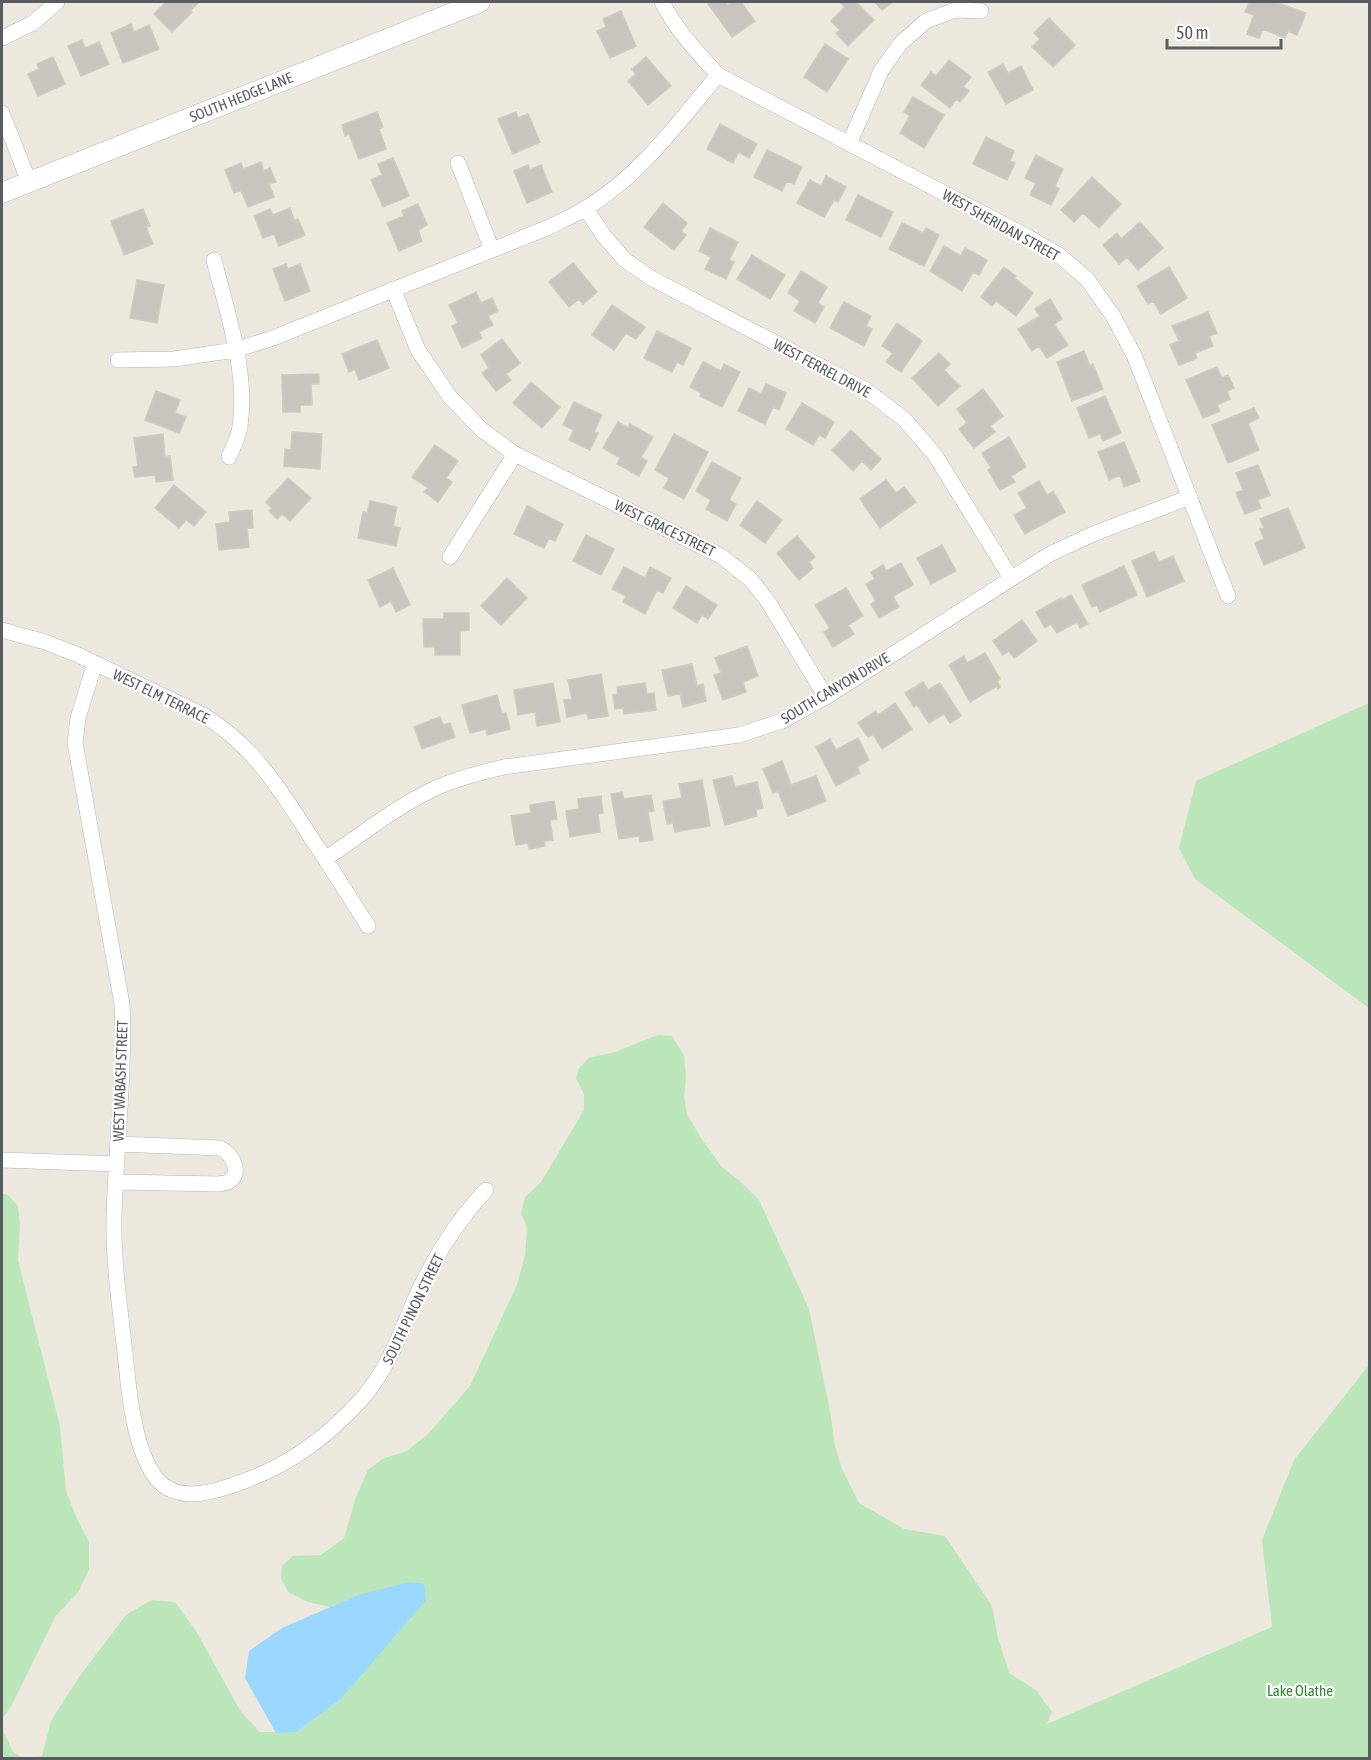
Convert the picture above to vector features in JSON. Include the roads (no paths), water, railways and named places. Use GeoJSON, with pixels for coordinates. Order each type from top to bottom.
{"type":"FeatureCollection","features":[{"type":"Feature","properties":{"kind":"street"},"geometry":{"type":"LineString","coordinates":[[2,38],[33,23],[57,2]]}},
{"type":"Feature","properties":{"kind":"street","name":"SOUTH HEDGE LANE"},"geometry":{"type":"LineString","coordinates":[[2,193],[480,2]]}},
{"type":"Feature","properties":{"kind":"street","name":"WEST SHERIDAN STREET"},"geometry":{"type":"LineString","coordinates":[[662,2],[670,18],[692,48],[718,75],[1026,236],[1059,255],[1087,279],[1113,316],[1134,355],[1228,596]]}},
{"type":"Feature","properties":{"kind":"street"},"geometry":{"type":"LineString","coordinates":[[849,144],[881,71],[900,44],[926,21],[955,10],[981,11]]}},
{"type":"Feature","properties":{"kind":"street"},"geometry":{"type":"LineString","coordinates":[[118,360],[174,359],[235,350],[273,338],[547,228],[586,209],[626,178],[663,142],[718,75]]}},
{"type":"Feature","properties":{"kind":"street"},"geometry":{"type":"LineString","coordinates":[[2,113],[29,182]]}},
{"type":"Feature","properties":{"kind":"street"},"geometry":{"type":"LineString","coordinates":[[458,163],[492,250]]}},
{"type":"Feature","properties":{"kind":"street","name":"WEST FERREL DRIVE"},"geometry":{"type":"LineString","coordinates":[[586,209],[604,236],[625,260],[651,278],[866,390],[904,419],[935,455],[1011,579]]}},
{"type":"Feature","properties":{"kind":"street"},"geometry":{"type":"LineString","coordinates":[[214,260],[243,391],[240,429],[229,456]]}},
{"type":"Feature","properties":{"kind":"street","name":"WEST GRACE STREET"},"geometry":{"type":"LineString","coordinates":[[393,289],[418,350],[450,397],[482,430],[514,454],[722,556],[750,579],[767,600],[826,696]]}},
{"type":"Feature","properties":{"kind":"street"},"geometry":{"type":"LineString","coordinates":[[450,557],[514,454]]}},
{"type":"Feature","properties":{"kind":"street","name":"SOUTH CANYON DRIVE"},"geometry":{"type":"LineString","coordinates":[[325,859],[407,804],[437,788],[474,774],[504,767],[739,735],[782,721],[826,696],[1050,554],[1190,497]]}},
{"type":"Feature","properties":{"kind":"street","name":"WEST ELM TERRACE"},"geometry":{"type":"LineString","coordinates":[[2,630],[45,642],[95,663],[205,716],[241,743],[263,766],[368,926]]}},
{"type":"Feature","properties":{"kind":"street","name":"WEST WABASH STREET"},"geometry":{"type":"LineString","coordinates":[[95,663],[78,718],[75,743],[122,1004],[123,1037],[114,1218],[116,1271],[133,1419],[157,1480],[175,1491]]}},
{"type":"Feature","properties":{"kind":"street"},"geometry":{"type":"LineString","coordinates":[[117,1182],[218,1184],[228,1182],[234,1176],[235,1167],[233,1159],[220,1148],[118,1144]]}},
{"type":"Feature","properties":{"kind":"street"},"geometry":{"type":"LineString","coordinates":[[2,1160],[117,1164]]}},
{"type":"Feature","properties":{"kind":"street","name":"SOUTH PINON STREET"},"geometry":{"type":"LineString","coordinates":[[175,1491],[193,1494],[236,1485],[262,1475],[322,1439],[362,1399],[385,1368],[399,1341],[416,1297],[445,1244],[462,1216],[486,1190]]}},
{"type":"Feature","properties":{"kind":"water"},"geometry":{"type":"Polygon","coordinates":[[[410,1582],[424,1584],[426,1600],[341,1699],[297,1732],[276,1733],[245,1678],[249,1651],[282,1628],[358,1595],[410,1582]]]}},
{"type":"Feature","properties":{"kind":"park label","name":"Lake Olathe"},"geometry":{"type":"Point","coordinates":[1300,1690]}}]}
